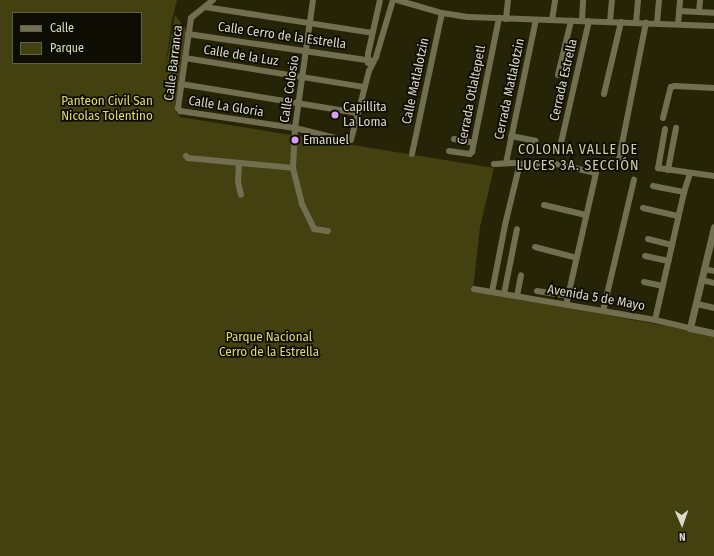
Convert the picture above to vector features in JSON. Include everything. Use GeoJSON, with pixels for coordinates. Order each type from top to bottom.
{"type":"FeatureCollection","features":[{"type":"Feature","properties":{"kind":"street"},"geometry":{"type":"LineString","coordinates":[[205,7],[212,0]]}},
{"type":"Feature","properties":{"kind":"street","name":"Calle Colosio"},"geometry":{"type":"LineString","coordinates":[[313,0],[295,128],[293,168],[302,204],[314,229],[328,231]]}},
{"type":"Feature","properties":{"kind":"street"},"geometry":{"type":"LineString","coordinates":[[351,140],[369,70],[372,33],[380,0]]}},
{"type":"Feature","properties":{"kind":"street"},"geometry":{"type":"LineString","coordinates":[[370,60],[393,0]]}},
{"type":"Feature","properties":{"kind":"street"},"geometry":{"type":"LineString","coordinates":[[397,0],[442,13],[506,19],[636,22],[714,26]]}},
{"type":"Feature","properties":{"kind":"street"},"geometry":{"type":"LineString","coordinates":[[506,19],[508,0]]}},
{"type":"Feature","properties":{"kind":"street"},"geometry":{"type":"LineString","coordinates":[[552,20],[555,0]]}},
{"type":"Feature","properties":{"kind":"street"},"geometry":{"type":"LineString","coordinates":[[582,21],[584,0]]}},
{"type":"Feature","properties":{"kind":"street"},"geometry":{"type":"LineString","coordinates":[[610,22],[612,0]]}},
{"type":"Feature","properties":{"kind":"street"},"geometry":{"type":"LineString","coordinates":[[636,22],[638,0]]}},
{"type":"Feature","properties":{"kind":"street"},"geometry":{"type":"LineString","coordinates":[[657,23],[659,0]]}},
{"type":"Feature","properties":{"kind":"street"},"geometry":{"type":"LineString","coordinates":[[678,24],[680,0]]}},
{"type":"Feature","properties":{"kind":"street"},"geometry":{"type":"LineString","coordinates":[[699,12],[700,0]]}},
{"type":"Feature","properties":{"kind":"street"},"geometry":{"type":"LineString","coordinates":[[205,7],[310,22],[372,33]]}},
{"type":"Feature","properties":{"kind":"street","name":"Calle Barranca"},"geometry":{"type":"LineString","coordinates":[[180,111],[178,108],[191,18],[205,7]]}},
{"type":"Feature","properties":{"kind":"street"},"geometry":{"type":"LineString","coordinates":[[679,11],[714,13]]}},
{"type":"Feature","properties":{"kind":"street","name":"Calle Matlalotzin"},"geometry":{"type":"LineString","coordinates":[[412,154],[442,13]]}},
{"type":"Feature","properties":{"kind":"street","name":"Cerrada Otlaltepetl"},"geometry":{"type":"LineString","coordinates":[[449,151],[470,154],[474,143],[499,18]]}},
{"type":"Feature","properties":{"kind":"street","name":"Cerrada Matlalotzin"},"geometry":{"type":"LineString","coordinates":[[506,163],[536,20]]}},
{"type":"Feature","properties":{"kind":"street"},"geometry":{"type":"LineString","coordinates":[[558,75],[571,21]]}},
{"type":"Feature","properties":{"kind":"street","name":"Cerrada Estrella"},"geometry":{"type":"LineString","coordinates":[[561,143],[589,21]]}},
{"type":"Feature","properties":{"kind":"street"},"geometry":{"type":"LineString","coordinates":[[604,94],[621,22]]}},
{"type":"Feature","properties":{"kind":"street"},"geometry":{"type":"LineString","coordinates":[[619,159],[646,23]]}},
{"type":"Feature","properties":{"kind":"street","name":"Calle Cerro de la Estrella"},"geometry":{"type":"LineString","coordinates":[[188,34],[370,60]]}},
{"type":"Feature","properties":{"kind":"street","name":"Calle de la Luz"},"geometry":{"type":"LineString","coordinates":[[185,58],[365,86]]}},
{"type":"Feature","properties":{"kind":"street"},"geometry":{"type":"LineString","coordinates":[[181,84],[358,113]]}},
{"type":"Feature","properties":{"kind":"street"},"geometry":{"type":"LineString","coordinates":[[663,118],[671,88],[675,86],[714,88]]}},
{"type":"Feature","properties":{"kind":"street","name":"Calle La Gloria"},"geometry":{"type":"LineString","coordinates":[[180,111],[295,128],[340,138]]}},
{"type":"Feature","properties":{"kind":"street"},"geometry":{"type":"LineString","coordinates":[[668,170],[676,128]]}},
{"type":"Feature","properties":{"kind":"street"},"geometry":{"type":"LineString","coordinates":[[665,129],[658,168],[714,176]]}},
{"type":"Feature","properties":{"kind":"street"},"geometry":{"type":"LineString","coordinates":[[511,136],[536,141]]}},
{"type":"Feature","properties":{"kind":"street"},"geometry":{"type":"LineString","coordinates":[[454,139],[474,143]]}},
{"type":"Feature","properties":{"kind":"street"},"geometry":{"type":"LineString","coordinates":[[186,156],[188,158],[293,168]]}},
{"type":"Feature","properties":{"kind":"street"},"geometry":{"type":"LineString","coordinates":[[239,163],[238,182],[241,195]]}},
{"type":"Feature","properties":{"kind":"street"},"geometry":{"type":"LineString","coordinates":[[494,164],[516,163]]}},
{"type":"Feature","properties":{"kind":"street"},"geometry":{"type":"LineString","coordinates":[[552,163],[596,173],[566,304]]}},
{"type":"Feature","properties":{"kind":"street"},"geometry":{"type":"LineString","coordinates":[[492,292],[504,225],[519,167],[521,164],[540,164]]}},
{"type":"Feature","properties":{"kind":"street"},"geometry":{"type":"LineString","coordinates":[[655,320],[678,216],[690,173]]}},
{"type":"Feature","properties":{"kind":"street"},"geometry":{"type":"LineString","coordinates":[[602,311],[634,180]]}},
{"type":"Feature","properties":{"kind":"street"},"geometry":{"type":"LineString","coordinates":[[653,186],[684,192]]}},
{"type":"Feature","properties":{"kind":"street"},"geometry":{"type":"LineString","coordinates":[[544,205],[586,215]]}},
{"type":"Feature","properties":{"kind":"street"},"geometry":{"type":"LineString","coordinates":[[643,208],[678,216]]}},
{"type":"Feature","properties":{"kind":"street"},"geometry":{"type":"LineString","coordinates":[[690,328],[697,304],[714,227]]}},
{"type":"Feature","properties":{"kind":"street"},"geometry":{"type":"LineString","coordinates":[[504,294],[517,230]]}},
{"type":"Feature","properties":{"kind":"street"},"geometry":{"type":"LineString","coordinates":[[648,239],[672,245]]}},
{"type":"Feature","properties":{"kind":"street"},"geometry":{"type":"LineString","coordinates":[[535,247],[577,258]]}},
{"type":"Feature","properties":{"kind":"street"},"geometry":{"type":"LineString","coordinates":[[645,256],[668,261]]}},
{"type":"Feature","properties":{"kind":"street"},"geometry":{"type":"LineString","coordinates":[[704,269],[714,271]]}},
{"type":"Feature","properties":{"kind":"street"},"geometry":{"type":"LineString","coordinates":[[518,296],[521,274]]}},
{"type":"Feature","properties":{"kind":"street"},"geometry":{"type":"LineString","coordinates":[[702,280],[714,283]]}},
{"type":"Feature","properties":{"kind":"street"},"geometry":{"type":"LineString","coordinates":[[644,282],[663,286]]}},
{"type":"Feature","properties":{"kind":"street","name":"Avenida 5 de Mayo"},"geometry":{"type":"LineString","coordinates":[[474,288],[655,320],[714,333]]}},
{"type":"Feature","properties":{"kind":"street"},"geometry":{"type":"LineString","coordinates":[[537,291],[568,296]]}},
{"type":"Feature","properties":{"kind":"street"},"geometry":{"type":"LineString","coordinates":[[697,304],[714,308]]}},
{"type":"Feature","properties":{"kind":"green space","name":"Parque Nacional Cerro de la Estrella"},"geometry":{"type":"Polygon","coordinates":[[[0,0],[177,0],[172,20],[165,71],[175,15],[187,31],[175,106],[176,112],[180,117],[494,168],[480,227],[473,290],[714,335],[714,556],[0,556],[0,0]]]}},
{"type":"Feature","properties":{"kind":"place","name":"Capillita La Loma"},"geometry":{"type":"Point","coordinates":[335,115]}},
{"type":"Feature","properties":{"kind":"place","name":"Emanuel"},"geometry":{"type":"Point","coordinates":[295,140]}},
{"type":"Feature","properties":{"kind":"district","name":"COLONIA VALLE DE LUCES 3A. SECCIÓN"},"geometry":{"type":"Point","coordinates":[578,158]}},
{"type":"Feature","properties":{"kind":"park label","name":"Panteon Civil San Nicolas Tolentino"},"geometry":{"type":"Point","coordinates":[107,110]}}]}
